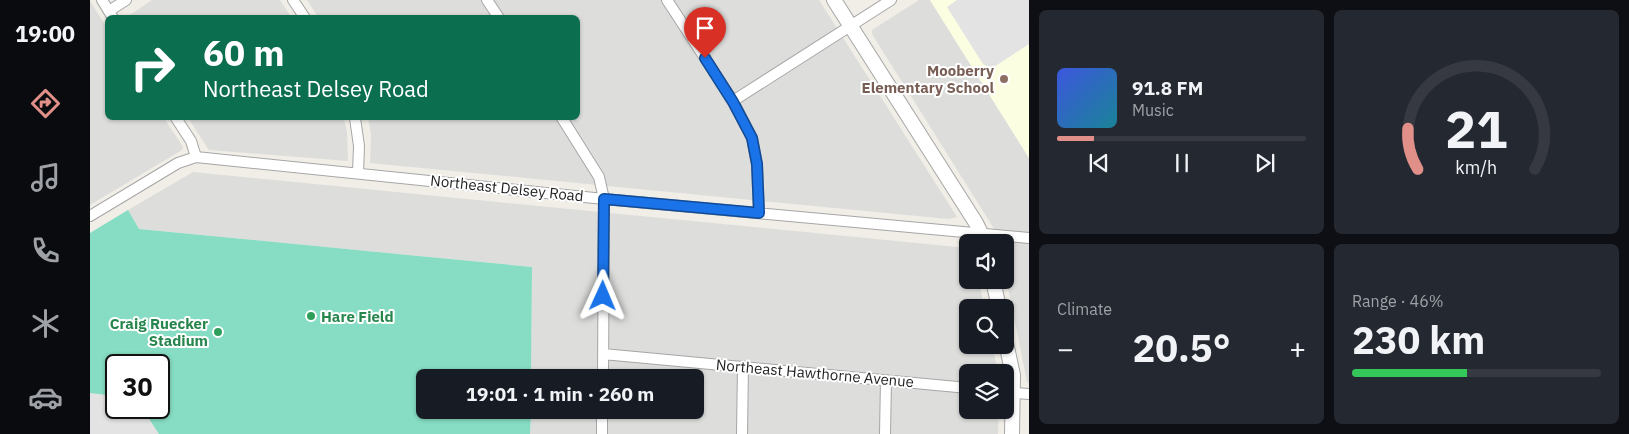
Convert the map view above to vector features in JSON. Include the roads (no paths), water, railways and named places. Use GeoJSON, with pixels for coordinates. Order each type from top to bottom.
{"type":"FeatureCollection","features":[{"type":"Feature","properties":{"kind":"street"},"geometry":{"type":"LineString","coordinates":[[102,0],[111,14],[126,0]]}},
{"type":"Feature","properties":{"kind":"street"},"geometry":{"type":"LineString","coordinates":[[294,0],[303,15]]}},
{"type":"Feature","properties":{"kind":"street"},"geometry":{"type":"LineString","coordinates":[[488,0],[496,15]]}},
{"type":"Feature","properties":{"kind":"street"},"geometry":{"type":"LineString","coordinates":[[667,0],[733,102],[752,138],[757,164],[759,213]]}},
{"type":"Feature","properties":{"kind":"street"},"geometry":{"type":"LineString","coordinates":[[834,0],[981,234]]}},
{"type":"Feature","properties":{"kind":"street"},"geometry":{"type":"LineString","coordinates":[[733,102],[891,0]]}},
{"type":"Feature","properties":{"kind":"street"},"geometry":{"type":"LineString","coordinates":[[177,120],[191,141],[196,157]]}},
{"type":"Feature","properties":{"kind":"street"},"geometry":{"type":"LineString","coordinates":[[355,120],[359,146],[358,173]]}},
{"type":"Feature","properties":{"kind":"street"},"geometry":{"type":"LineString","coordinates":[[563,120],[599,176],[604,199],[603,369]]}},
{"type":"Feature","properties":{"kind":"street","name":"Northeast Delsey Road"},"geometry":{"type":"LineString","coordinates":[[90,216],[178,163],[196,157],[759,213],[959,235]]}},
{"type":"Feature","properties":{"kind":"street","name":"Northeast Delsey Road"},"geometry":{"type":"LineString","coordinates":[[1014,238],[1029,238]]}},
{"type":"Feature","properties":{"kind":"street","name":"Northeast Hawthorne Avenue"},"geometry":{"type":"LineString","coordinates":[[603,354],[959,387]]}},
{"type":"Feature","properties":{"kind":"street"},"geometry":{"type":"LineString","coordinates":[[742,434],[743,366]]}},
{"type":"Feature","properties":{"kind":"street"},"geometry":{"type":"LineString","coordinates":[[885,434],[886,380]]}},
{"type":"Feature","properties":{"kind":"street"},"geometry":{"type":"LineString","coordinates":[[1014,392],[1029,394]]}},
{"type":"Feature","properties":{"kind":"street"},"geometry":{"type":"LineString","coordinates":[[602,419],[602,434]]}},
{"type":"Feature","properties":{"kind":"street"},"geometry":{"type":"LineString","coordinates":[[1011,419],[1012,434]]}},
{"type":"Feature","properties":{"kind":"place","name":"Mooberry Elementary School"},"geometry":{"type":"Point","coordinates":[1004,79]}},
{"type":"Feature","properties":{"kind":"place","name":"Hare Field"},"geometry":{"type":"Point","coordinates":[311,316]}},
{"type":"Feature","properties":{"kind":"place","name":"Craig Ruecker Stadium"},"geometry":{"type":"Point","coordinates":[218,332]}}]}
